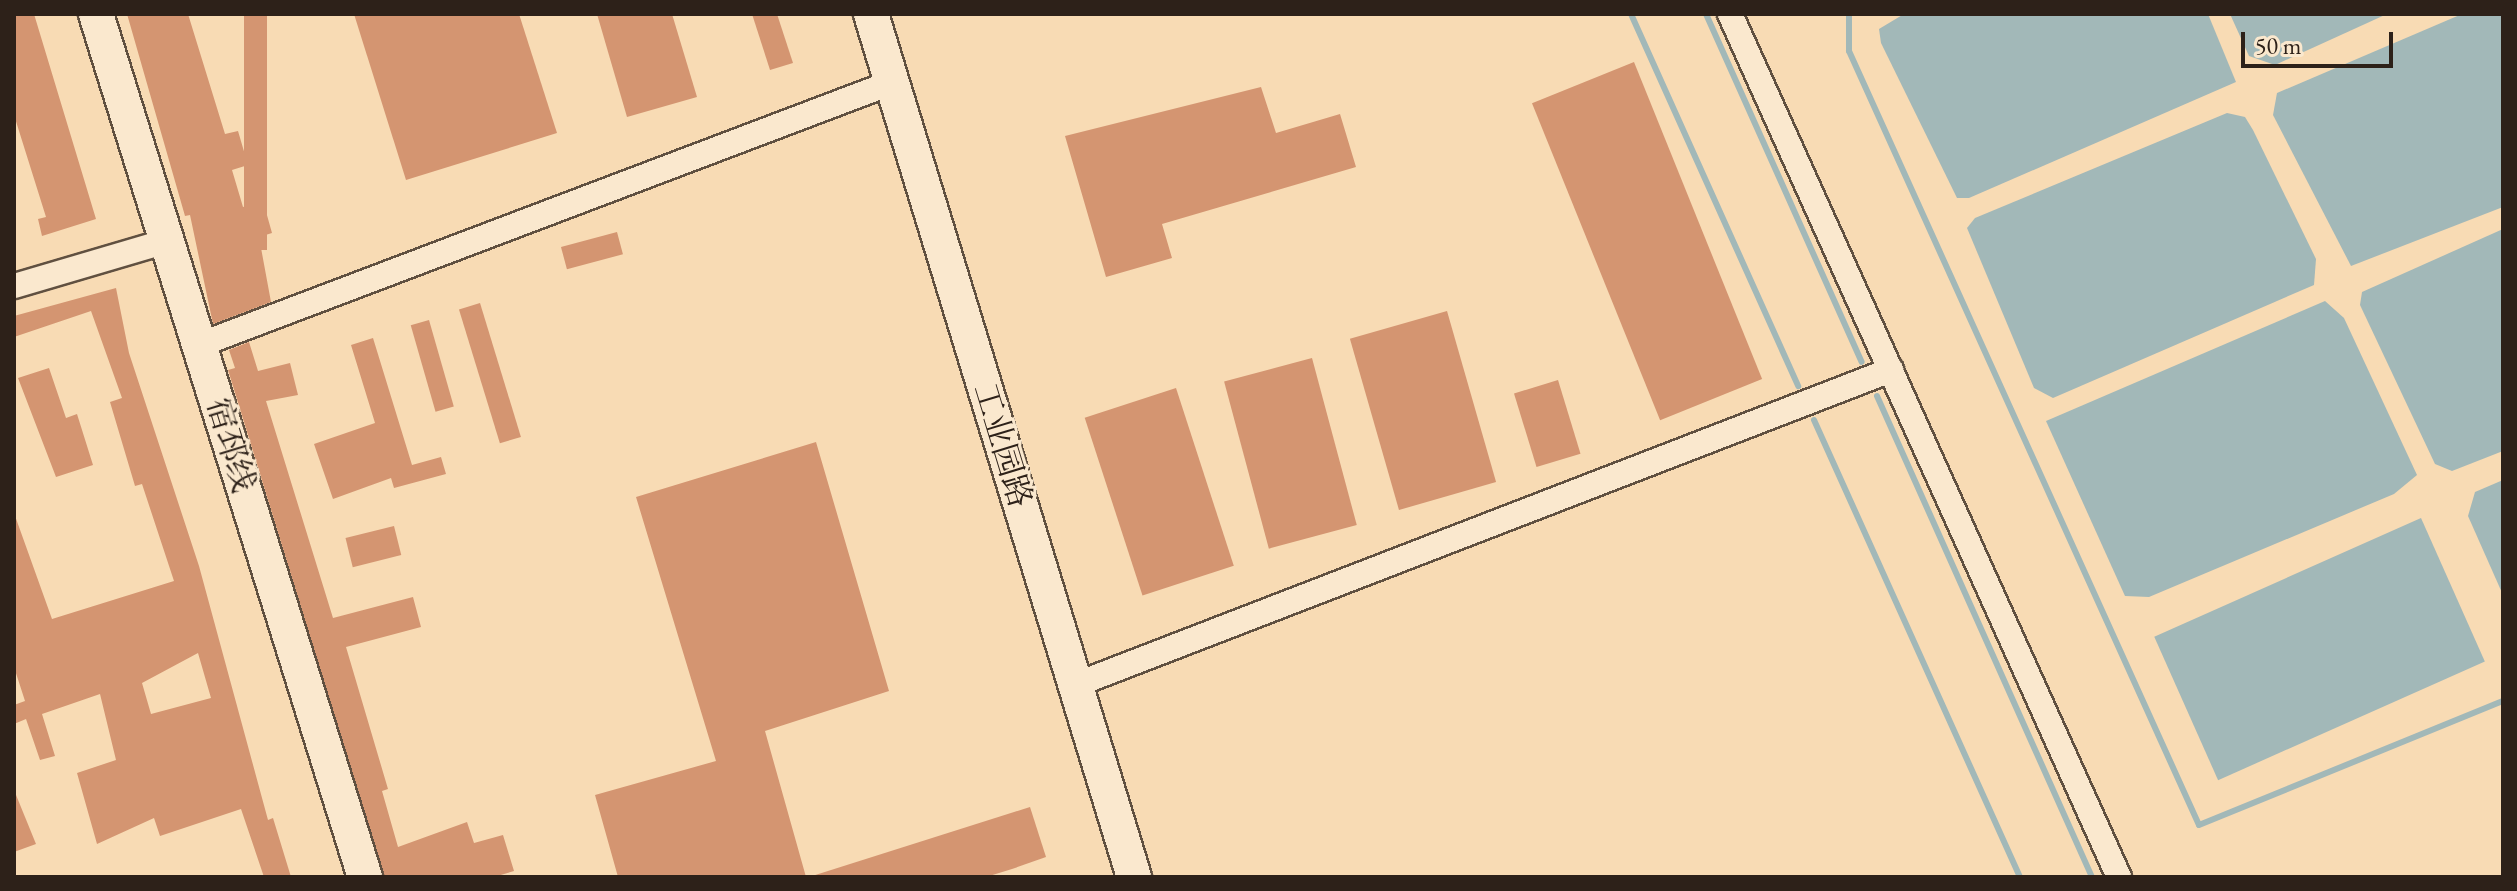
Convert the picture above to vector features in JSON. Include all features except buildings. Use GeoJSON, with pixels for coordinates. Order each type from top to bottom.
{"type":"FeatureCollection","features":[{"type":"Feature","properties":{"kind":"street","name":"宿邳线"},"geometry":{"type":"LineString","coordinates":[[96,14],[365,877]]}},
{"type":"Feature","properties":{"kind":"street","name":"工业园路"},"geometry":{"type":"LineString","coordinates":[[871,14],[1134,877]]}},
{"type":"Feature","properties":{"kind":"street"},"geometry":{"type":"LineString","coordinates":[[1730,14],[2119,877]]}},
{"type":"Feature","properties":{"kind":"street"},"geometry":{"type":"LineString","coordinates":[[199,345],[893,82]]}},
{"type":"Feature","properties":{"kind":"street"},"geometry":{"type":"LineString","coordinates":[[14,286],[167,241]]}},
{"type":"Feature","properties":{"kind":"street"},"geometry":{"type":"LineString","coordinates":[[1075,685],[1891,370]]}},
{"type":"Feature","properties":{"kind":"shaded area"},"geometry":{"type":"Polygon","coordinates":[[[1904,14],[2208,14],[2236,82],[1969,198],[1957,198],[1881,43],[1879,29],[1904,14]]]}},
{"type":"Feature","properties":{"kind":"shaded area"},"geometry":{"type":"Polygon","coordinates":[[[2230,14],[2387,14],[2275,65],[2249,56],[2230,14]]]}},
{"type":"Feature","properties":{"kind":"shaded area"},"geometry":{"type":"Polygon","coordinates":[[[2462,14],[2503,14],[2503,207],[2351,266],[2273,115],[2277,93],[2462,14]]]}},
{"type":"Feature","properties":{"kind":"shaded area"},"geometry":{"type":"Polygon","coordinates":[[[2227,113],[2245,117],[2253,130],[2316,259],[2314,285],[2053,398],[2034,388],[1967,228],[1975,218],[2227,113]]]}},
{"type":"Feature","properties":{"kind":"shaded area"},"geometry":{"type":"Polygon","coordinates":[[[2503,229],[2503,451],[2452,471],[2435,464],[2360,305],[2362,292],[2503,229]]]}},
{"type":"Feature","properties":{"kind":"shaded area"},"geometry":{"type":"Polygon","coordinates":[[[2325,301],[2344,318],[2417,475],[2394,494],[2149,597],[2125,596],[2046,421],[2325,301]]]}},
{"type":"Feature","properties":{"kind":"shaded area"},"geometry":{"type":"Polygon","coordinates":[[[2503,480],[2503,595],[2468,516],[2475,492],[2503,480]]]}},
{"type":"Feature","properties":{"kind":"shaded area"},"geometry":{"type":"Polygon","coordinates":[[[2421,518],[2485,661],[2218,780],[2154,637],[2421,518]]]}},
{"type":"Feature","properties":{"kind":"waterway"},"geometry":{"type":"LineString","coordinates":[[1631,14],[1798,386]]}},
{"type":"Feature","properties":{"kind":"waterway"},"geometry":{"type":"LineString","coordinates":[[1706,14],[1862,362]]}},
{"type":"Feature","properties":{"kind":"waterway"},"geometry":{"type":"LineString","coordinates":[[1849,14],[1849,51],[2199,825],[2503,701]]}},
{"type":"Feature","properties":{"kind":"waterway"},"geometry":{"type":"LineString","coordinates":[[1877,396],[2092,877]]}},
{"type":"Feature","properties":{"kind":"waterway"},"geometry":{"type":"LineString","coordinates":[[1814,420],[2020,877]]}}]}
